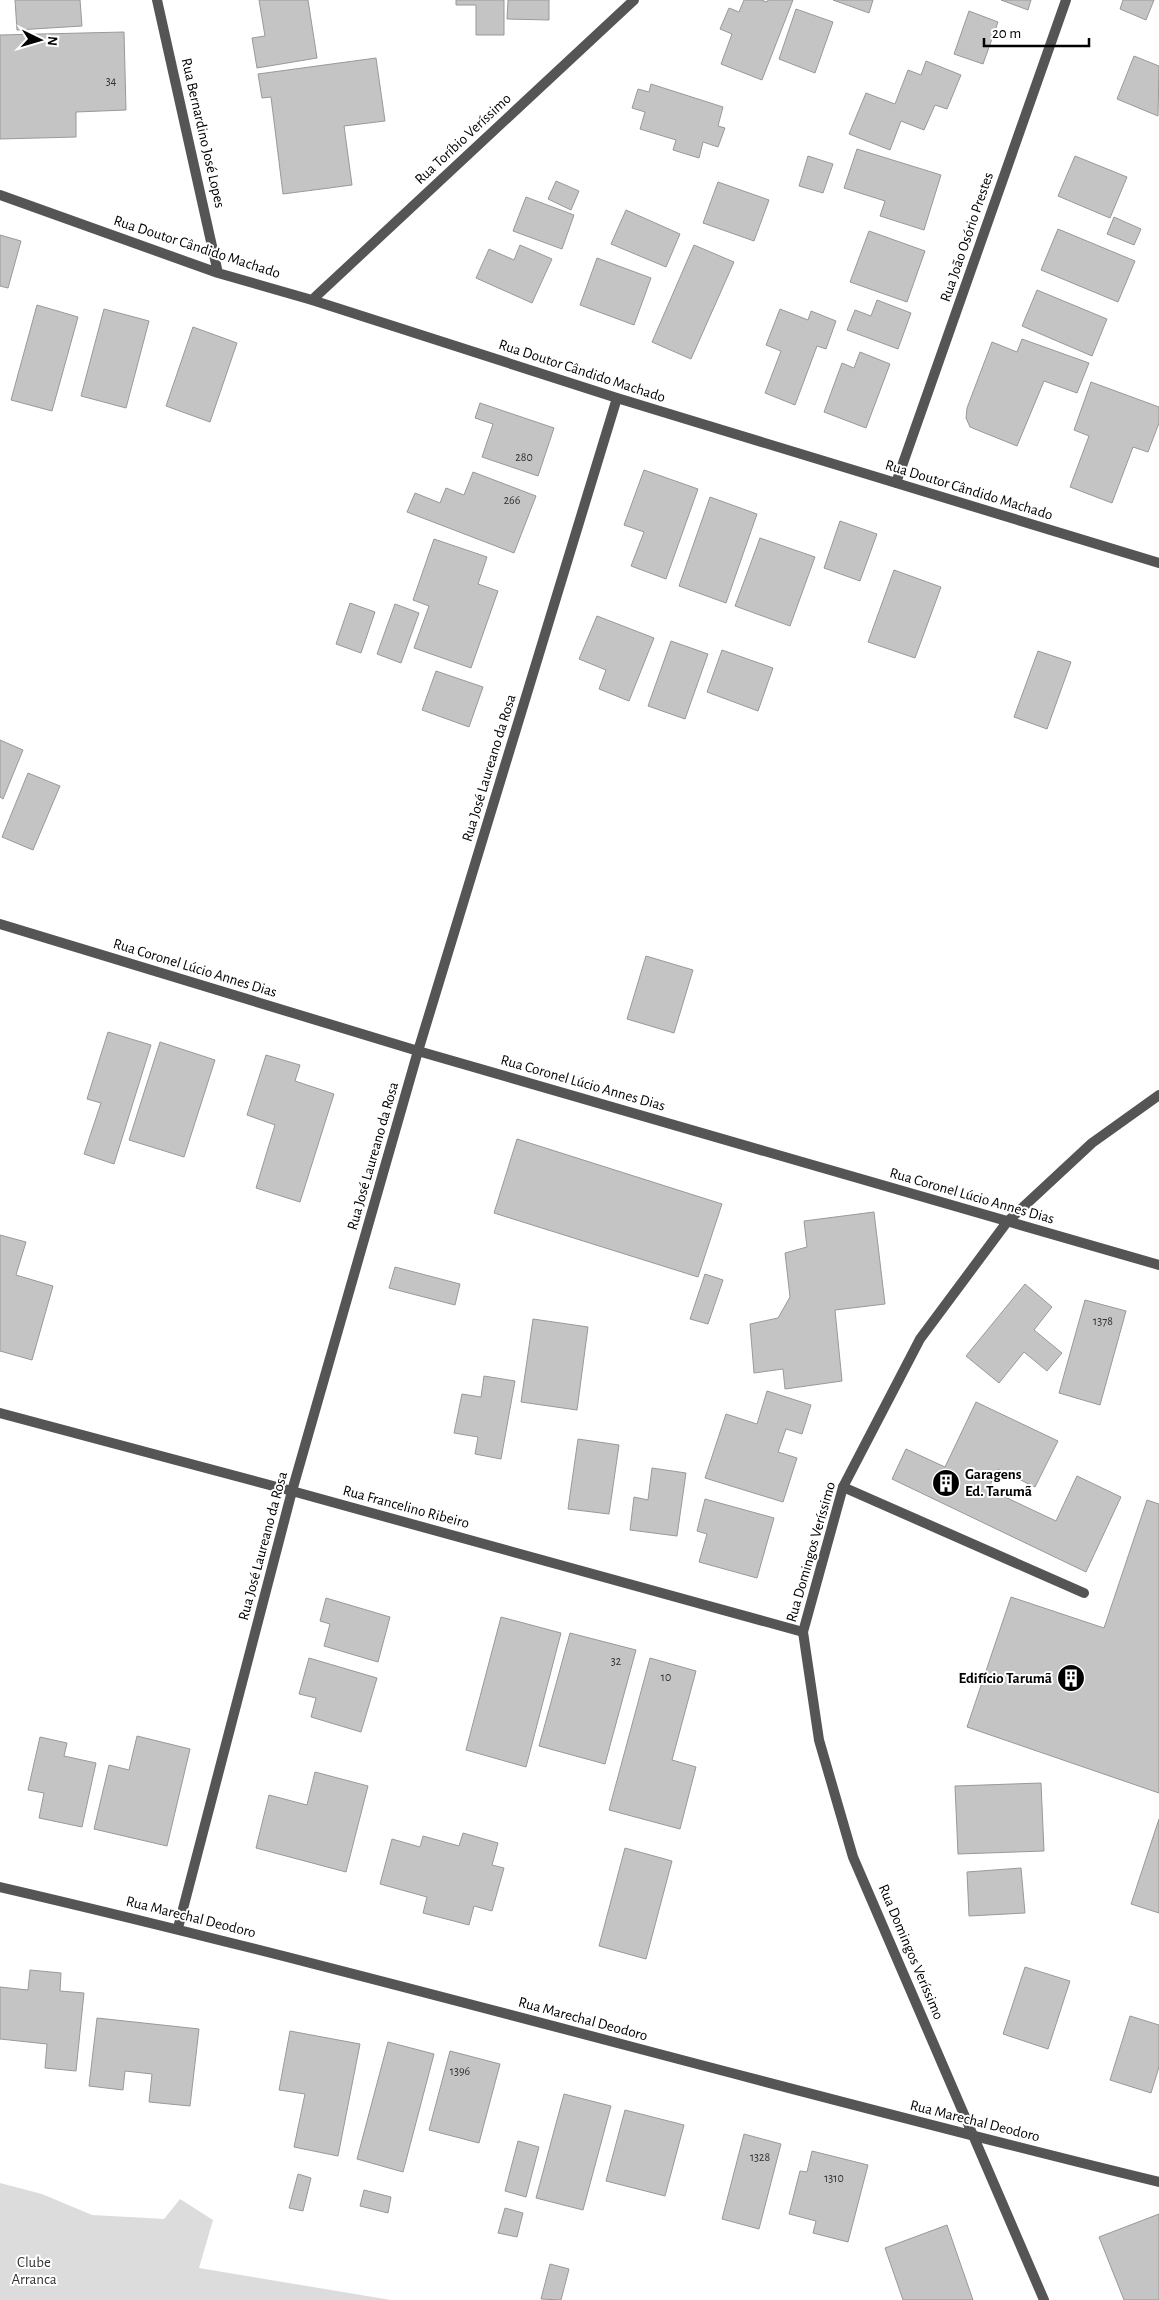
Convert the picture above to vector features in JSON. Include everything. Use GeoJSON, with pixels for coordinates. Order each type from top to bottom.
{"type":"FeatureCollection","features":[{"type":"Feature","properties":{"kind":"street","name":"Rua Bernardino José Lopes"},"geometry":{"type":"LineString","coordinates":[[158,0],[218,273]]}},
{"type":"Feature","properties":{"kind":"street","name":"Rua Toríbio Veríssimo"},"geometry":{"type":"LineString","coordinates":[[312,300],[634,0]]}},
{"type":"Feature","properties":{"kind":"street","name":"Rua João Osório Prestes"},"geometry":{"type":"LineString","coordinates":[[896,483],[1066,0]]}},
{"type":"Feature","properties":{"kind":"street","name":"Rua Doutor Cândido Machado"},"geometry":{"type":"LineString","coordinates":[[0,195],[218,273],[312,300],[617,398],[1159,563]]}},
{"type":"Feature","properties":{"kind":"street","name":"Rua José Laureano da Rosa"},"geometry":{"type":"LineString","coordinates":[[178,1928],[292,1491],[418,1052],[617,398]]}},
{"type":"Feature","properties":{"kind":"street","name":"Rua Coronel Lúcio Annes Dias"},"geometry":{"type":"LineString","coordinates":[[0,924],[418,1052],[1159,1265]]}},
{"type":"Feature","properties":{"kind":"street","name":"Rua Domingos Veríssimo"},"geometry":{"type":"LineString","coordinates":[[1044,2300],[853,1857],[819,1740],[803,1632],[843,1487],[920,1339],[1007,1222],[1092,1143],[1159,1095]]}},
{"type":"Feature","properties":{"kind":"street","name":"Rua Francelino Ribeiro"},"geometry":{"type":"LineString","coordinates":[[0,1413],[292,1491],[803,1632]]}},
{"type":"Feature","properties":{"kind":"street"},"geometry":{"type":"LineString","coordinates":[[843,1487],[1084,1592]]}},
{"type":"Feature","properties":{"kind":"street","name":"Rua Marechal Deodoro"},"geometry":{"type":"LineString","coordinates":[[0,1886],[178,1928],[973,2137],[1159,2182]]}},
{"type":"Feature","properties":{"kind":"green space","name":"Clube Arranca"},"geometry":{"type":"Polygon","coordinates":[[[0,2183],[42,2194],[92,2215],[164,2219],[180,2199],[213,2220],[199,2268],[391,2300],[0,2300],[0,2183]]]}},
{"type":"Feature","properties":{"kind":"building"},"geometry":{"type":"Polygon","coordinates":[[[15,0],[80,0],[82,26],[17,30],[15,0]]]}},
{"type":"Feature","properties":{"kind":"building"},"geometry":{"type":"Polygon","coordinates":[[[259,0],[308,0],[317,58],[257,68],[252,38],[265,36],[259,0]]]}},
{"type":"Feature","properties":{"kind":"building"},"geometry":{"type":"Polygon","coordinates":[[[456,0],[504,0],[504,35],[476,35],[476,5],[456,5],[456,0]]]}},
{"type":"Feature","properties":{"kind":"building"},"geometry":{"type":"Polygon","coordinates":[[[508,0],[549,0],[549,20],[507,19],[508,0]]]}},
{"type":"Feature","properties":{"kind":"building"},"geometry":{"type":"Polygon","coordinates":[[[744,0],[767,2],[768,0],[793,0],[762,80],[721,64],[732,34],[720,29],[729,8],[739,12],[744,0]]]}},
{"type":"Feature","properties":{"kind":"building"},"geometry":{"type":"Polygon","coordinates":[[[833,0],[873,0],[869,13],[833,0]]]}},
{"type":"Feature","properties":{"kind":"building"},"geometry":{"type":"Polygon","coordinates":[[[1001,0],[1031,0],[1028,10],[1001,0]]]}},
{"type":"Feature","properties":{"kind":"building"},"geometry":{"type":"Polygon","coordinates":[[[1123,0],[1154,0],[1146,20],[1120,9],[1123,0]]]}},
{"type":"Feature","properties":{"kind":"building"},"geometry":{"type":"Polygon","coordinates":[[[796,9],[833,22],[815,73],[779,59],[796,9]]]}},
{"type":"Feature","properties":{"kind":"building"},"geometry":{"type":"Polygon","coordinates":[[[969,11],[998,22],[983,64],[954,54],[969,11]]]}},
{"type":"Feature","properties":{"kind":"building"},"geometry":{"type":"Polygon","coordinates":[[[124,32],[126,110],[76,112],[76,137],[0,139],[0,35],[124,32]]]}},
{"type":"Feature","properties":{"kind":"building"},"geometry":{"type":"Polygon","coordinates":[[[1134,56],[1159,66],[1158,116],[1117,99],[1134,56]]]}},
{"type":"Feature","properties":{"kind":"building"},"geometry":{"type":"Polygon","coordinates":[[[376,58],[385,121],[344,126],[352,185],[283,194],[271,97],[262,98],[258,74],[376,58]]]}},
{"type":"Feature","properties":{"kind":"building"},"geometry":{"type":"Polygon","coordinates":[[[926,61],[961,75],[947,109],[935,105],[924,130],[901,121],[890,150],[849,134],[866,93],[895,104],[908,70],[921,75],[926,61]]]}},
{"type":"Feature","properties":{"kind":"building"},"geometry":{"type":"Polygon","coordinates":[[[651,84],[723,107],[718,126],[725,128],[718,147],[703,142],[699,158],[673,150],[676,140],[640,129],[645,112],[632,108],[638,89],[649,92],[651,84]]]}},
{"type":"Feature","properties":{"kind":"building"},"geometry":{"type":"Polygon","coordinates":[[[857,149],[941,175],[924,230],[880,216],[885,201],[844,188],[857,149]]]}},
{"type":"Feature","properties":{"kind":"building"},"geometry":{"type":"Polygon","coordinates":[[[808,156],[833,164],[823,193],[799,186],[808,156]]]}},
{"type":"Feature","properties":{"kind":"building"},"geometry":{"type":"Polygon","coordinates":[[[1075,156],[1127,177],[1110,218],[1058,196],[1075,156]]]}},
{"type":"Feature","properties":{"kind":"building"},"geometry":{"type":"Polygon","coordinates":[[[556,181],[579,191],[571,210],[548,199],[556,181]]]}},
{"type":"Feature","properties":{"kind":"building"},"geometry":{"type":"Polygon","coordinates":[[[718,182],[769,200],[754,241],[703,223],[718,182]]]}},
{"type":"Feature","properties":{"kind":"building"},"geometry":{"type":"Polygon","coordinates":[[[526,197],[574,215],[562,249],[513,231],[526,197]]]}},
{"type":"Feature","properties":{"kind":"building"},"geometry":{"type":"Polygon","coordinates":[[[626,210],[680,234],[666,267],[611,244],[626,210]]]}},
{"type":"Feature","properties":{"kind":"building"},"geometry":{"type":"Polygon","coordinates":[[[1114,217],[1141,229],[1134,245],[1107,234],[1114,217]]]}},
{"type":"Feature","properties":{"kind":"building"},"geometry":{"type":"Polygon","coordinates":[[[1058,229],[1135,261],[1118,302],[1041,270],[1058,229]]]}},
{"type":"Feature","properties":{"kind":"building"},"geometry":{"type":"Polygon","coordinates":[[[869,231],[925,251],[907,302],[850,282],[869,231]]]}},
{"type":"Feature","properties":{"kind":"building"},"geometry":{"type":"Polygon","coordinates":[[[0,235],[21,241],[8,288],[0,286],[0,235]]]}},
{"type":"Feature","properties":{"kind":"building"},"geometry":{"type":"Polygon","coordinates":[[[520,245],[552,259],[532,303],[476,278],[489,249],[514,260],[520,245]]]}},
{"type":"Feature","properties":{"kind":"building"},"geometry":{"type":"Polygon","coordinates":[[[694,245],[734,262],[691,359],[652,342],[694,245]]]}},
{"type":"Feature","properties":{"kind":"building"},"geometry":{"type":"Polygon","coordinates":[[[597,258],[651,278],[634,325],[580,305],[597,258]]]}},
{"type":"Feature","properties":{"kind":"building"},"geometry":{"type":"Polygon","coordinates":[[[1037,290],[1107,319],[1092,356],[1022,326],[1037,290]]]}},
{"type":"Feature","properties":{"kind":"building"},"geometry":{"type":"Polygon","coordinates":[[[877,300],[911,313],[898,349],[847,330],[855,310],[871,316],[877,300]]]}},
{"type":"Feature","properties":{"kind":"building"},"geometry":{"type":"Polygon","coordinates":[[[37,305],[78,317],[52,411],[11,400],[37,305]]]}},
{"type":"Feature","properties":{"kind":"building"},"geometry":{"type":"Polygon","coordinates":[[[104,309],[149,321],[126,408],[81,396],[104,309]]]}},
{"type":"Feature","properties":{"kind":"building"},"geometry":{"type":"Polygon","coordinates":[[[780,309],[808,320],[811,311],[836,321],[826,349],[817,346],[795,405],[765,393],[781,351],[766,345],[780,309]]]}},
{"type":"Feature","properties":{"kind":"building"},"geometry":{"type":"Polygon","coordinates":[[[193,327],[237,343],[210,422],[166,406],[193,327]]]}},
{"type":"Feature","properties":{"kind":"building"},"geometry":{"type":"Polygon","coordinates":[[[1022,339],[1089,363],[1077,393],[1044,381],[1017,446],[970,427],[966,418],[967,408],[992,342],[1017,352],[1022,339]]]}},
{"type":"Feature","properties":{"kind":"building"},"geometry":{"type":"Polygon","coordinates":[[[860,352],[890,364],[866,428],[824,412],[842,363],[854,368],[860,352]]]}},
{"type":"Feature","properties":{"kind":"building"},"geometry":{"type":"Polygon","coordinates":[[[1091,382],[1159,407],[1159,423],[1148,452],[1133,447],[1112,503],[1070,487],[1089,436],[1074,430],[1091,382]]]}},
{"type":"Feature","properties":{"kind":"building"},"geometry":{"type":"Polygon","coordinates":[[[480,403],[554,428],[538,476],[482,457],[493,424],[475,418],[480,403]]]}},
{"type":"Feature","properties":{"kind":"building"},"geometry":{"type":"Polygon","coordinates":[[[644,470],[698,489],[666,579],[631,566],[644,532],[624,525],[644,470]]]}},
{"type":"Feature","properties":{"kind":"building"},"geometry":{"type":"Polygon","coordinates":[[[473,472],[536,496],[514,553],[407,512],[415,493],[440,503],[446,488],[464,495],[473,472]]]}},
{"type":"Feature","properties":{"kind":"building"},"geometry":{"type":"Polygon","coordinates":[[[710,497],[757,514],[726,603],[679,586],[710,497]]]}},
{"type":"Feature","properties":{"kind":"building"},"geometry":{"type":"Polygon","coordinates":[[[840,521],[877,534],[860,581],[824,568],[840,521]]]}},
{"type":"Feature","properties":{"kind":"building"},"geometry":{"type":"Polygon","coordinates":[[[760,538],[815,557],[790,626],[735,606],[760,538]]]}},
{"type":"Feature","properties":{"kind":"building"},"geometry":{"type":"Polygon","coordinates":[[[434,539],[487,557],[478,584],[498,591],[471,668],[414,648],[429,606],[413,600],[434,539]]]}},
{"type":"Feature","properties":{"kind":"building"},"geometry":{"type":"Polygon","coordinates":[[[894,570],[941,587],[915,658],[868,642],[894,570]]]}},
{"type":"Feature","properties":{"kind":"building"},"geometry":{"type":"Polygon","coordinates":[[[350,603],[375,612],[361,653],[336,644],[350,603]]]}},
{"type":"Feature","properties":{"kind":"building"},"geometry":{"type":"Polygon","coordinates":[[[395,604],[419,613],[401,663],[377,654],[395,604]]]}},
{"type":"Feature","properties":{"kind":"building"},"geometry":{"type":"Polygon","coordinates":[[[597,616],[654,638],[629,701],[599,689],[606,670],[579,659],[597,616]]]}},
{"type":"Feature","properties":{"kind":"building"},"geometry":{"type":"Polygon","coordinates":[[[671,641],[708,654],[685,719],[648,706],[671,641]]]}},
{"type":"Feature","properties":{"kind":"building"},"geometry":{"type":"Polygon","coordinates":[[[722,650],[773,668],[758,711],[707,692],[722,650]]]}},
{"type":"Feature","properties":{"kind":"building"},"geometry":{"type":"Polygon","coordinates":[[[1038,651],[1071,662],[1047,729],[1014,717],[1038,651]]]}},
{"type":"Feature","properties":{"kind":"building"},"geometry":{"type":"Polygon","coordinates":[[[436,671],[483,687],[469,727],[422,710],[436,671]]]}},
{"type":"Feature","properties":{"kind":"building"},"geometry":{"type":"Polygon","coordinates":[[[0,740],[23,750],[3,799],[0,797],[0,740]]]}},
{"type":"Feature","properties":{"kind":"building"},"geometry":{"type":"Polygon","coordinates":[[[28,773],[60,786],[33,850],[2,837],[28,773]]]}},
{"type":"Feature","properties":{"kind":"building"},"geometry":{"type":"Polygon","coordinates":[[[646,956],[693,970],[674,1033],[627,1019],[646,956]]]}},
{"type":"Feature","properties":{"kind":"building"},"geometry":{"type":"Polygon","coordinates":[[[108,1032],[151,1045],[114,1164],[84,1154],[101,1103],[87,1099],[108,1032]]]}},
{"type":"Feature","properties":{"kind":"building"},"geometry":{"type":"Polygon","coordinates":[[[160,1042],[215,1060],[184,1157],[129,1140],[160,1042]]]}},
{"type":"Feature","properties":{"kind":"building"},"geometry":{"type":"Polygon","coordinates":[[[266,1055],[300,1065],[295,1081],[334,1094],[300,1202],[256,1188],[275,1125],[247,1115],[266,1055]]]}},
{"type":"Feature","properties":{"kind":"building"},"geometry":{"type":"Polygon","coordinates":[[[517,1139],[722,1204],[698,1277],[494,1213],[517,1139]]]}},
{"type":"Feature","properties":{"kind":"building"},"geometry":{"type":"Polygon","coordinates":[[[874,1212],[885,1304],[835,1310],[842,1381],[785,1389],[783,1369],[754,1373],[750,1324],[778,1318],[790,1297],[785,1253],[807,1247],[804,1221],[874,1212]]]}},
{"type":"Feature","properties":{"kind":"building"},"geometry":{"type":"Polygon","coordinates":[[[0,1235],[26,1242],[16,1275],[53,1286],[32,1360],[0,1351],[0,1235]]]}},
{"type":"Feature","properties":{"kind":"building"},"geometry":{"type":"Polygon","coordinates":[[[395,1267],[460,1284],[455,1305],[389,1288],[395,1267]]]}},
{"type":"Feature","properties":{"kind":"building"},"geometry":{"type":"Polygon","coordinates":[[[705,1274],[723,1280],[708,1324],[690,1319],[705,1274]]]}},
{"type":"Feature","properties":{"kind":"building"},"geometry":{"type":"Polygon","coordinates":[[[1025,1284],[1052,1307],[1034,1330],[1062,1353],[1047,1371],[1024,1352],[999,1383],[966,1356],[1025,1284]]]}},
{"type":"Feature","properties":{"kind":"building"},"geometry":{"type":"Polygon","coordinates":[[[1085,1300],[1126,1311],[1100,1405],[1059,1393],[1085,1300]]]}},
{"type":"Feature","properties":{"kind":"building"},"geometry":{"type":"Polygon","coordinates":[[[533,1319],[588,1327],[577,1410],[521,1402],[533,1319]]]}},
{"type":"Feature","properties":{"kind":"building"},"geometry":{"type":"Polygon","coordinates":[[[484,1376],[515,1381],[501,1459],[475,1454],[478,1437],[454,1433],[462,1394],[481,1397],[484,1376]]]}},
{"type":"Feature","properties":{"kind":"building"},"geometry":{"type":"Polygon","coordinates":[[[767,1391],[811,1405],[802,1434],[786,1429],[778,1452],[797,1458],[783,1502],[705,1478],[726,1414],[757,1424],[767,1391]]]}},
{"type":"Feature","properties":{"kind":"building","name":"Garagens Ed. Tarumã"},"geometry":{"type":"Polygon","coordinates":[[[976,1402],[1058,1441],[1035,1487],[998,1469],[988,1489],[1056,1521],[1077,1476],[1121,1497],[1086,1572],[892,1479],[906,1449],[945,1467],[976,1402]]]}},
{"type":"Feature","properties":{"kind":"building"},"geometry":{"type":"Polygon","coordinates":[[[578,1439],[619,1445],[609,1514],[568,1509],[578,1439]]]}},
{"type":"Feature","properties":{"kind":"building"},"geometry":{"type":"Polygon","coordinates":[[[652,1468],[686,1473],[677,1536],[630,1530],[634,1497],[648,1500],[652,1468]]]}},
{"type":"Feature","properties":{"kind":"building"},"geometry":{"type":"Polygon","coordinates":[[[705,1499],[774,1518],[757,1578],[699,1562],[707,1534],[697,1531],[705,1499]]]}},
{"type":"Feature","properties":{"kind":"building","name":"Edifício Tarumã"},"geometry":{"type":"Polygon","coordinates":[[[1147,1500],[1159,1504],[1159,1793],[967,1727],[1011,1597],[1104,1628],[1147,1500]]]}},
{"type":"Feature","properties":{"kind":"building"},"geometry":{"type":"Polygon","coordinates":[[[326,1598],[390,1617],[378,1662],[324,1646],[330,1624],[320,1621],[326,1598]]]}},
{"type":"Feature","properties":{"kind":"building"},"geometry":{"type":"Polygon","coordinates":[[[501,1617],[561,1633],[526,1767],[466,1750],[501,1617]]]}},
{"type":"Feature","properties":{"kind":"building"},"geometry":{"type":"Polygon","coordinates":[[[570,1633],[636,1650],[605,1764],[539,1746],[570,1633]]]}},
{"type":"Feature","properties":{"kind":"building"},"geometry":{"type":"Polygon","coordinates":[[[309,1658],[377,1678],[361,1732],[311,1717],[316,1698],[299,1694],[309,1658]]]}},
{"type":"Feature","properties":{"kind":"building"},"geometry":{"type":"Polygon","coordinates":[[[650,1658],[696,1671],[672,1760],[696,1767],[680,1829],[609,1810],[650,1658]]]}},
{"type":"Feature","properties":{"kind":"building"},"geometry":{"type":"Polygon","coordinates":[[[137,1736],[190,1749],[167,1846],[94,1829],[109,1765],[129,1770],[137,1736]]]}},
{"type":"Feature","properties":{"kind":"building"},"geometry":{"type":"Polygon","coordinates":[[[40,1737],[67,1743],[64,1756],[96,1763],[82,1827],[39,1818],[44,1793],[28,1790],[40,1737]]]}},
{"type":"Feature","properties":{"kind":"building"},"geometry":{"type":"Polygon","coordinates":[[[315,1772],[368,1786],[346,1872],[256,1848],[269,1795],[307,1805],[315,1772]]]}},
{"type":"Feature","properties":{"kind":"building"},"geometry":{"type":"Polygon","coordinates":[[[1041,1783],[1044,1851],[958,1854],[955,1786],[1041,1783]]]}},
{"type":"Feature","properties":{"kind":"building"},"geometry":{"type":"Polygon","coordinates":[[[1159,1819],[1159,1913],[1131,1904],[1159,1819]]]}},
{"type":"Feature","properties":{"kind":"building"},"geometry":{"type":"Polygon","coordinates":[[[463,1833],[498,1843],[492,1865],[504,1868],[492,1911],[474,1906],[469,1925],[423,1913],[427,1897],[380,1884],[392,1839],[420,1847],[423,1836],[459,1846],[463,1833]]]}},
{"type":"Feature","properties":{"kind":"building"},"geometry":{"type":"Polygon","coordinates":[[[625,1848],[672,1861],[646,1959],[599,1946],[625,1848]]]}},
{"type":"Feature","properties":{"kind":"building"},"geometry":{"type":"Polygon","coordinates":[[[1021,1868],[1025,1913],[969,1916],[967,1872],[1021,1868]]]}},
{"type":"Feature","properties":{"kind":"building"},"geometry":{"type":"Polygon","coordinates":[[[1025,1967],[1070,1981],[1048,2049],[1003,2034],[1025,1967]]]}},
{"type":"Feature","properties":{"kind":"building"},"geometry":{"type":"Polygon","coordinates":[[[30,1970],[61,1973],[60,1991],[84,1993],[76,2071],[45,2068],[47,2044],[0,2039],[0,1987],[28,1990],[30,1970]]]}},
{"type":"Feature","properties":{"kind":"building"},"geometry":{"type":"Polygon","coordinates":[[[1130,2016],[1159,2025],[1159,2067],[1151,2093],[1110,2080],[1130,2016]]]}},
{"type":"Feature","properties":{"kind":"building"},"geometry":{"type":"Polygon","coordinates":[[[97,2018],[199,2029],[190,2106],[149,2102],[152,2074],[125,2071],[123,2090],[89,2086],[97,2018]]]}},
{"type":"Feature","properties":{"kind":"building"},"geometry":{"type":"Polygon","coordinates":[[[290,2031],[360,2044],[338,2156],[294,2147],[305,2094],[279,2090],[290,2031]]]}},
{"type":"Feature","properties":{"kind":"building"},"geometry":{"type":"Polygon","coordinates":[[[388,2042],[434,2054],[403,2172],[357,2159],[388,2042]]]}},
{"type":"Feature","properties":{"kind":"building"},"geometry":{"type":"Polygon","coordinates":[[[450,2051],[500,2064],[479,2143],[429,2130],[450,2051]]]}},
{"type":"Feature","properties":{"kind":"building"},"geometry":{"type":"Polygon","coordinates":[[[564,2094],[611,2106],[583,2210],[536,2198],[564,2094]]]}},
{"type":"Feature","properties":{"kind":"building"},"geometry":{"type":"Polygon","coordinates":[[[625,2110],[684,2125],[665,2196],[606,2181],[625,2110]]]}},
{"type":"Feature","properties":{"kind":"building"},"geometry":{"type":"Polygon","coordinates":[[[744,2134],[781,2144],[759,2229],[722,2219],[744,2134]]]}},
{"type":"Feature","properties":{"kind":"building"},"geometry":{"type":"Polygon","coordinates":[[[518,2141],[539,2147],[526,2197],[505,2191],[518,2141]]]}},
{"type":"Feature","properties":{"kind":"building"},"geometry":{"type":"Polygon","coordinates":[[[812,2151],[868,2165],[848,2242],[813,2233],[816,2221],[789,2214],[800,2171],[807,2172],[812,2151]]]}},
{"type":"Feature","properties":{"kind":"building"},"geometry":{"type":"Polygon","coordinates":[[[298,2174],[311,2178],[303,2211],[289,2208],[298,2174]]]}},
{"type":"Feature","properties":{"kind":"building"},"geometry":{"type":"Polygon","coordinates":[[[364,2190],[391,2197],[388,2213],[360,2206],[364,2190]]]}},
{"type":"Feature","properties":{"kind":"building"},"geometry":{"type":"Polygon","coordinates":[[[505,2208],[523,2213],[517,2237],[498,2233],[505,2208]]]}},
{"type":"Feature","properties":{"kind":"building"},"geometry":{"type":"Polygon","coordinates":[[[1159,2214],[1159,2300],[1124,2300],[1099,2237],[1159,2214]]]}},
{"type":"Feature","properties":{"kind":"building"},"geometry":{"type":"Polygon","coordinates":[[[947,2225],[973,2300],[903,2300],[885,2248],[947,2225]]]}},
{"type":"Feature","properties":{"kind":"building"},"geometry":{"type":"Polygon","coordinates":[[[550,2264],[569,2269],[561,2300],[541,2299],[550,2264]]]}},
{"type":"Feature","properties":{"kind":"place","name":"Garagens Ed. Tarumã"},"geometry":{"type":"Point","coordinates":[946,1483]}},
{"type":"Feature","properties":{"kind":"place","name":"Edifício Tarumã"},"geometry":{"type":"Point","coordinates":[1071,1678]}}]}
